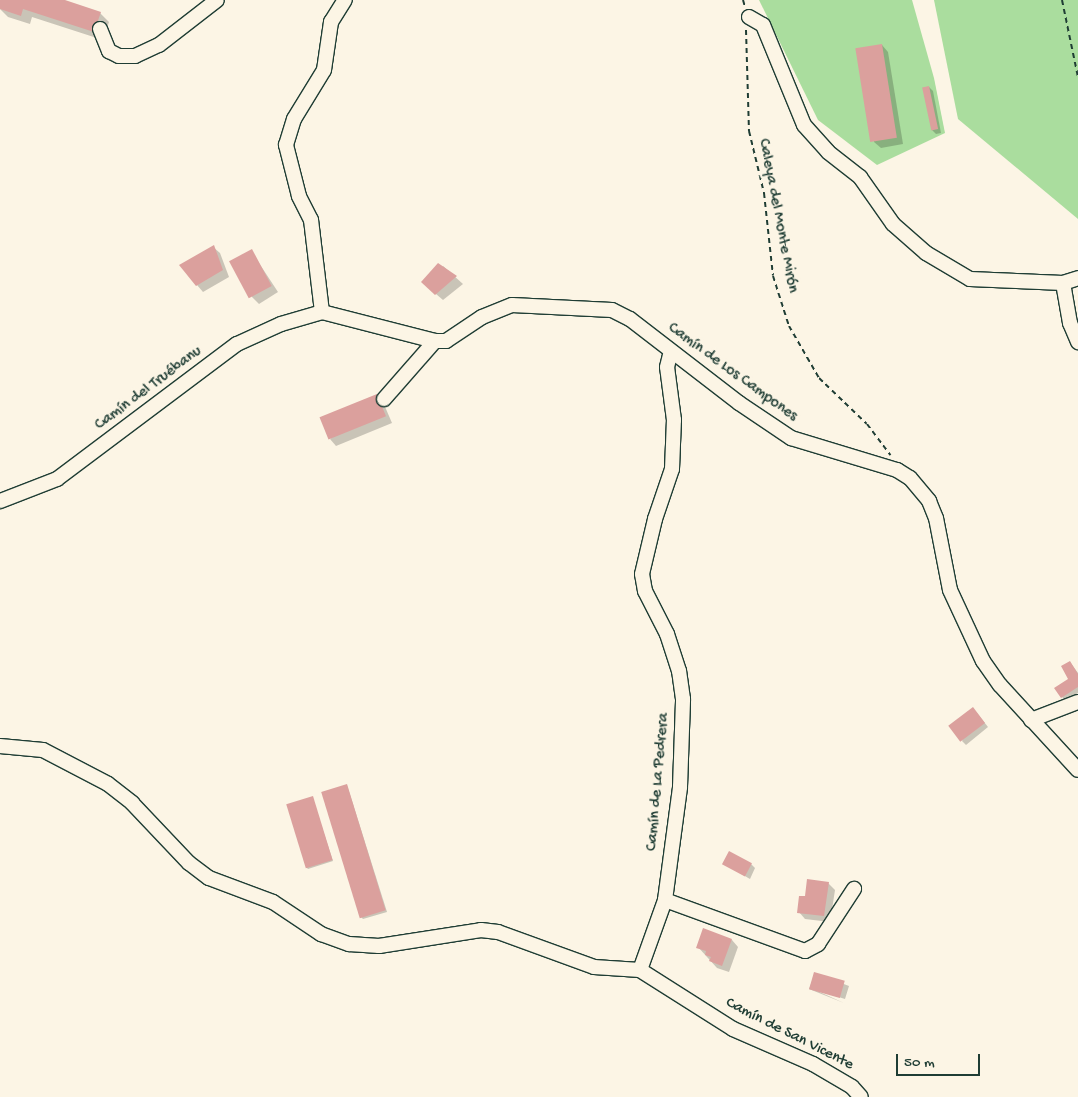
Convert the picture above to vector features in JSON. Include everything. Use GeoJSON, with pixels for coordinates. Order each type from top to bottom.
{"type":"FeatureCollection","features":[{"type":"Feature","properties":{"kind":"street"},"geometry":{"type":"LineString","coordinates":[[100,29],[109,51],[119,56],[135,56],[159,45],[217,0]]}},
{"type":"Feature","properties":{"kind":"street"},"geometry":{"type":"LineString","coordinates":[[345,0],[331,22],[324,70],[294,119],[286,144],[299,196],[311,220],[322,312],[435,341],[384,399]]}},
{"type":"Feature","properties":{"kind":"street"},"geometry":{"type":"LineString","coordinates":[[749,17],[764,25],[804,125],[828,152],[860,177],[893,224],[926,253],[970,279],[1063,284],[1078,278]]}},
{"type":"Feature","properties":{"kind":"street"},"geometry":{"type":"LineString","coordinates":[[1063,284],[1070,323],[1078,342]]}},
{"type":"Feature","properties":{"kind":"street","name":"Camín de Los Campones"},"geometry":{"type":"LineString","coordinates":[[435,341],[446,341],[482,317],[512,305],[612,310],[671,351],[738,403],[791,438],[897,470],[910,478],[929,501],[936,518],[950,590],[980,654],[1000,685],[1078,770]]}},
{"type":"Feature","properties":{"kind":"street","name":"Camín del Truébanu"},"geometry":{"type":"LineString","coordinates":[[0,500],[57,480],[237,344],[281,324],[322,312]]}},
{"type":"Feature","properties":{"kind":"street","name":"Camín de La Pedrera"},"geometry":{"type":"LineString","coordinates":[[640,970],[665,900],[680,787],[683,698],[679,671],[667,634],[645,591],[642,574],[655,519],[672,469],[674,420],[667,367],[671,360],[671,351]]}},
{"type":"Feature","properties":{"kind":"street"},"geometry":{"type":"LineString","coordinates":[[1031,720],[1078,702]]}},
{"type":"Feature","properties":{"kind":"street","name":"Camín de San Vicente"},"geometry":{"type":"LineString","coordinates":[[0,746],[43,750],[108,784],[132,803],[189,863],[209,878],[273,902],[321,934],[349,944],[379,946],[481,930],[498,932],[594,967],[640,970],[733,1030],[813,1064],[852,1087],[861,1097]]}},
{"type":"Feature","properties":{"kind":"street"},"geometry":{"type":"LineString","coordinates":[[665,900],[805,950],[818,944],[854,889]]}},
{"type":"Feature","properties":{"kind":"path"},"geometry":{"type":"LineString","coordinates":[[1062,0],[1078,77]]}},
{"type":"Feature","properties":{"kind":"path","name":"Caleya del Monte Mirón"},"geometry":{"type":"LineString","coordinates":[[749,17],[746,28],[749,132],[764,193],[773,276],[789,326],[819,378],[867,424],[897,470]]}},
{"type":"Feature","properties":{"kind":"green space"},"geometry":{"type":"Polygon","coordinates":[[[759,0],[912,0],[934,78],[945,133],[877,165],[818,120],[759,0]]]}},
{"type":"Feature","properties":{"kind":"green space"},"geometry":{"type":"Polygon","coordinates":[[[934,0],[1078,0],[1078,219],[958,119],[934,0]]]}},
{"type":"Feature","properties":{"kind":"building"},"geometry":{"type":"Polygon","coordinates":[[[0,0],[65,0],[101,12],[94,32],[23,9],[21,16],[0,9],[0,0]]]}},
{"type":"Feature","properties":{"kind":"building"},"geometry":{"type":"Polygon","coordinates":[[[882,44],[897,138],[870,142],[855,48],[882,44]]]}},
{"type":"Feature","properties":{"kind":"building"},"geometry":{"type":"Polygon","coordinates":[[[929,86],[938,129],[931,130],[922,87],[929,86]]]}},
{"type":"Feature","properties":{"kind":"building"},"geometry":{"type":"Polygon","coordinates":[[[214,245],[223,270],[196,286],[179,265],[214,245]]]}},
{"type":"Feature","properties":{"kind":"building"},"geometry":{"type":"Polygon","coordinates":[[[252,249],[272,286],[249,298],[229,261],[252,249]]]}},
{"type":"Feature","properties":{"kind":"building"},"geometry":{"type":"Polygon","coordinates":[[[438,263],[457,276],[435,295],[421,282],[438,263]]]}},
{"type":"Feature","properties":{"kind":"building"},"geometry":{"type":"Polygon","coordinates":[[[377,394],[386,416],[329,439],[320,417],[377,394]]]}},
{"type":"Feature","properties":{"kind":"building"},"geometry":{"type":"Polygon","coordinates":[[[1070,661],[1078,674],[1078,687],[1061,698],[1054,688],[1068,679],[1061,666],[1070,661]]]}},
{"type":"Feature","properties":{"kind":"building"},"geometry":{"type":"Polygon","coordinates":[[[973,707],[985,723],[960,742],[948,726],[973,707]]]}},
{"type":"Feature","properties":{"kind":"building"},"geometry":{"type":"Polygon","coordinates":[[[347,784],[386,910],[360,918],[321,792],[347,784]]]}},
{"type":"Feature","properties":{"kind":"building"},"geometry":{"type":"Polygon","coordinates":[[[313,796],[333,860],[306,868],[286,804],[313,796]]]}},
{"type":"Feature","properties":{"kind":"building"},"geometry":{"type":"Polygon","coordinates":[[[729,851],[752,863],[745,876],[722,864],[729,851]]]}},
{"type":"Feature","properties":{"kind":"building"},"geometry":{"type":"Polygon","coordinates":[[[807,879],[829,882],[824,916],[797,913],[799,896],[805,896],[807,879]]]}},
{"type":"Feature","properties":{"kind":"building"},"geometry":{"type":"Polygon","coordinates":[[[703,928],[732,939],[722,966],[709,961],[711,957],[705,955],[706,951],[696,948],[703,928]]]}},
{"type":"Feature","properties":{"kind":"building"},"geometry":{"type":"Polygon","coordinates":[[[814,972],[845,981],[840,998],[809,989],[814,972]]]}}]}
